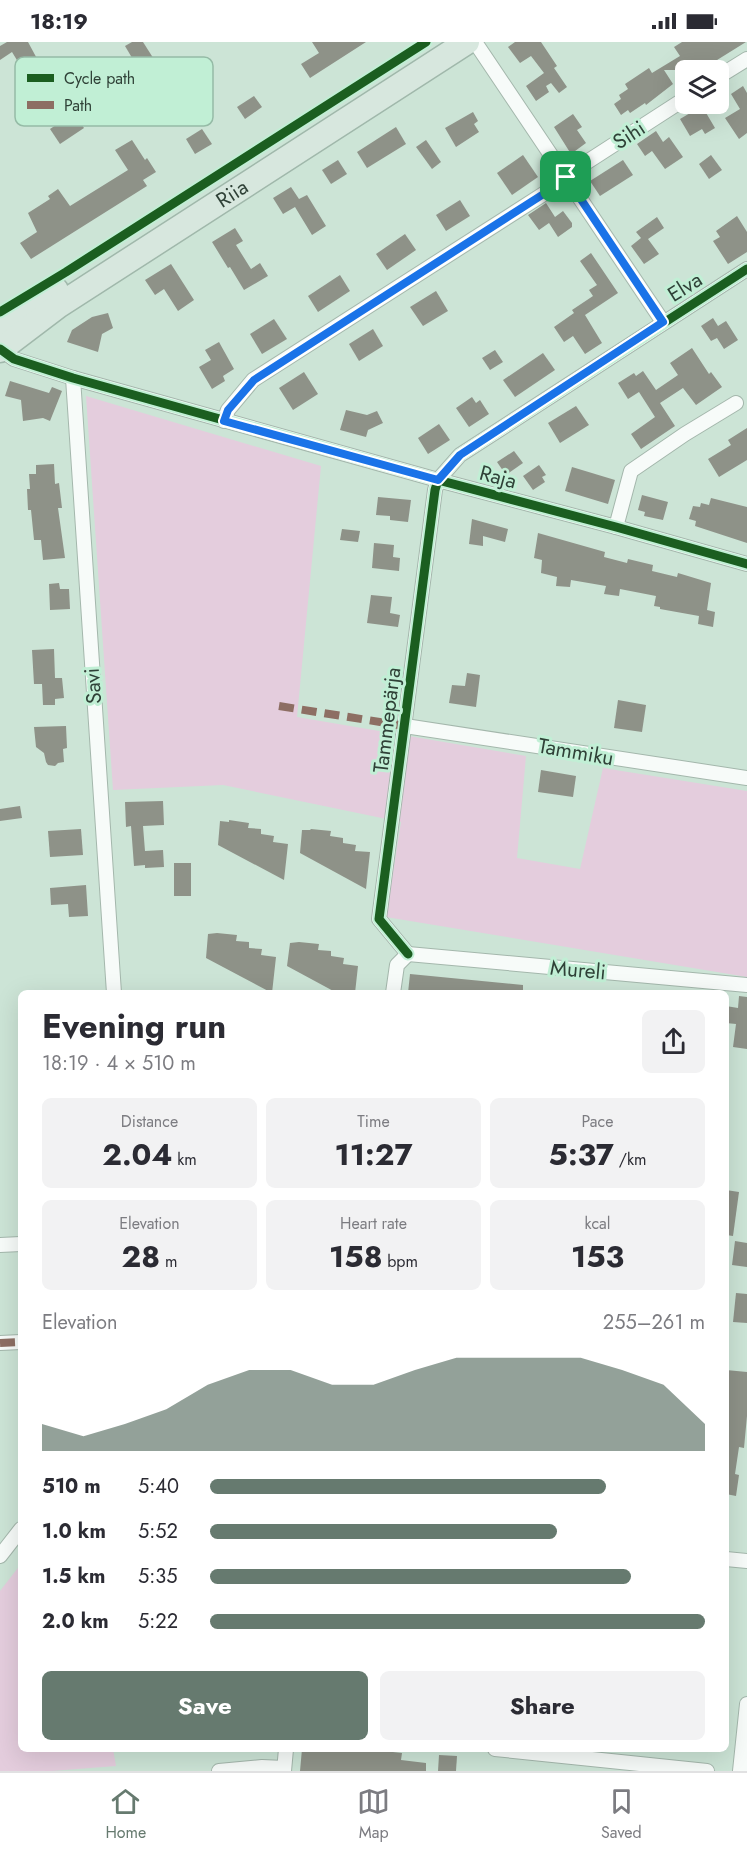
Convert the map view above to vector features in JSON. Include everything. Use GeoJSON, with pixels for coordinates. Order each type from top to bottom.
{"type":"FeatureCollection","features":[{"type":"Feature","properties":{"kind":"highway","name":"Riia"},"geometry":{"type":"LineString","coordinates":[[0,327],[445,42]]}},
{"type":"Feature","properties":{"kind":"highway","name":"Riia"},"geometry":{"type":"LineString","coordinates":[[0,349],[75,294],[467,42]]}},
{"type":"Feature","properties":{"kind":"street"},"geometry":{"type":"LineString","coordinates":[[475,42],[663,322]]}},
{"type":"Feature","properties":{"kind":"street"},"geometry":{"type":"LineString","coordinates":[[729,70],[747,59]]}},
{"type":"Feature","properties":{"kind":"street","name":"Sihi"},"geometry":{"type":"LineString","coordinates":[[224,421],[228,410],[254,380],[556,186],[566,177],[675,105]]}},
{"type":"Feature","properties":{"kind":"street","name":"Elva"},"geometry":{"type":"LineString","coordinates":[[438,480],[460,455],[747,269]]}},
{"type":"Feature","properties":{"kind":"street","name":"Raja"},"geometry":{"type":"LineString","coordinates":[[0,349],[14,359],[73,378],[747,564]]}},
{"type":"Feature","properties":{"kind":"street","name":"Savi"},"geometry":{"type":"LineString","coordinates":[[73,378],[114,990]]}},
{"type":"Feature","properties":{"kind":"street"},"geometry":{"type":"LineString","coordinates":[[616,526],[631,471],[685,434],[736,404]]}},
{"type":"Feature","properties":{"kind":"street","name":"Tammepärja"},"geometry":{"type":"LineString","coordinates":[[408,954],[379,919],[438,480]]}},
{"type":"Feature","properties":{"kind":"street","name":"Tammiku"},"geometry":{"type":"LineString","coordinates":[[405,726],[747,778]]}},
{"type":"Feature","properties":{"kind":"street"},"geometry":{"type":"LineString","coordinates":[[393,990],[397,965],[408,954]]}},
{"type":"Feature","properties":{"kind":"street","name":"Mureli"},"geometry":{"type":"LineString","coordinates":[[408,954],[747,985]]}},
{"type":"Feature","properties":{"kind":"street"},"geometry":{"type":"LineString","coordinates":[[0,1245],[18,1244]]}},
{"type":"Feature","properties":{"kind":"street"},"geometry":{"type":"LineString","coordinates":[[0,1343],[18,1342]]}},
{"type":"Feature","properties":{"kind":"street"},"geometry":{"type":"LineString","coordinates":[[0,1556],[18,1533]]}},
{"type":"Feature","properties":{"kind":"street"},"geometry":{"type":"LineString","coordinates":[[729,1559],[747,1561]]}},
{"type":"Feature","properties":{"kind":"street"},"geometry":{"type":"LineString","coordinates":[[740,1771],[747,1704]]}},
{"type":"Feature","properties":{"kind":"street"},"geometry":{"type":"LineString","coordinates":[[219,1771],[262,1767],[284,1770],[286,1752]]}},
{"type":"Feature","properties":{"kind":"street"},"geometry":{"type":"LineString","coordinates":[[524,1752],[707,1771]]}},
{"type":"Feature","properties":{"kind":"shaded area"},"geometry":{"type":"Polygon","coordinates":[[[86,396],[321,466],[297,717],[526,756],[517,858],[580,869],[603,768],[747,791],[747,977],[386,917],[401,822],[223,785],[113,790],[86,396]]]}},
{"type":"Feature","properties":{"kind":"shaded area"},"geometry":{"type":"Polygon","coordinates":[[[18,1568],[18,1752],[114,1752],[116,1766],[52,1771],[0,1771],[0,1591],[18,1568]]]}},
{"type":"Feature","properties":{"kind":"building"},"geometry":{"type":"Polygon","coordinates":[[[7,42],[28,42],[36,57],[15,57],[12,52],[0,60],[0,46],[7,42]]]}},
{"type":"Feature","properties":{"kind":"building"},"geometry":{"type":"Polygon","coordinates":[[[132,42],[143,42],[153,57],[132,57],[125,46],[132,42]]]}},
{"type":"Feature","properties":{"kind":"building"},"geometry":{"type":"Polygon","coordinates":[[[312,42],[366,42],[310,78],[301,64],[319,53],[312,42]]]}},
{"type":"Feature","properties":{"kind":"building"},"geometry":{"type":"Polygon","coordinates":[[[515,42],[541,42],[557,66],[554,68],[567,87],[559,93],[551,83],[546,86],[549,92],[536,101],[526,86],[544,73],[531,56],[520,63],[508,47],[515,42]]]}},
{"type":"Feature","properties":{"kind":"building"},"geometry":{"type":"Polygon","coordinates":[[[682,42],[746,42],[717,60],[675,60],[675,70],[664,70],[673,84],[646,105],[645,103],[630,113],[628,110],[621,115],[614,104],[621,99],[619,95],[628,89],[625,84],[649,68],[652,73],[680,56],[674,47],[682,42]]]}},
{"type":"Feature","properties":{"kind":"building"},"geometry":{"type":"Polygon","coordinates":[[[743,86],[747,93],[747,133],[739,139],[725,118],[740,109],[731,94],[743,86]]]}},
{"type":"Feature","properties":{"kind":"building"},"geometry":{"type":"Polygon","coordinates":[[[254,96],[262,107],[245,119],[237,107],[254,96]]]}},
{"type":"Feature","properties":{"kind":"building"},"geometry":{"type":"Polygon","coordinates":[[[473,112],[478,121],[474,124],[479,132],[456,147],[445,128],[473,112]]]}},
{"type":"Feature","properties":{"kind":"building"},"geometry":{"type":"Polygon","coordinates":[[[573,114],[582,127],[577,130],[586,143],[571,154],[554,127],[573,114]]]}},
{"type":"Feature","properties":{"kind":"building"},"geometry":{"type":"Polygon","coordinates":[[[688,114],[707,114],[715,128],[705,134],[702,129],[690,136],[680,119],[688,114]]]}},
{"type":"Feature","properties":{"kind":"building"},"geometry":{"type":"Polygon","coordinates":[[[54,126],[83,126],[84,128],[60,144],[50,129],[54,126]]]}},
{"type":"Feature","properties":{"kind":"building"},"geometry":{"type":"Polygon","coordinates":[[[396,127],[406,144],[367,168],[357,152],[396,127]]]}},
{"type":"Feature","properties":{"kind":"building"},"geometry":{"type":"Polygon","coordinates":[[[202,129],[212,144],[195,154],[186,139],[202,129]]]}},
{"type":"Feature","properties":{"kind":"building"},"geometry":{"type":"Polygon","coordinates":[[[656,131],[663,142],[669,137],[683,157],[665,169],[652,151],[645,156],[637,144],[656,131]]]}},
{"type":"Feature","properties":{"kind":"building"},"geometry":{"type":"Polygon","coordinates":[[[132,140],[156,172],[143,180],[147,186],[31,259],[20,243],[37,232],[28,213],[50,199],[48,196],[58,189],[70,206],[128,170],[115,150],[132,140]]]}},
{"type":"Feature","properties":{"kind":"building"},"geometry":{"type":"Polygon","coordinates":[[[426,140],[441,162],[432,169],[416,147],[426,140]]]}},
{"type":"Feature","properties":{"kind":"building"},"geometry":{"type":"Polygon","coordinates":[[[523,155],[538,177],[512,195],[497,173],[523,155]]]}},
{"type":"Feature","properties":{"kind":"building"},"geometry":{"type":"Polygon","coordinates":[[[711,155],[722,170],[709,179],[699,164],[711,155]]]}},
{"type":"Feature","properties":{"kind":"building"},"geometry":{"type":"Polygon","coordinates":[[[338,160],[347,174],[331,184],[322,170],[338,160]]]}},
{"type":"Feature","properties":{"kind":"building"},"geometry":{"type":"Polygon","coordinates":[[[623,160],[633,175],[600,196],[590,181],[623,160]]]}},
{"type":"Feature","properties":{"kind":"building"},"geometry":{"type":"Polygon","coordinates":[[[291,187],[299,199],[307,195],[326,226],[312,235],[295,207],[283,214],[273,198],[291,187]]]}},
{"type":"Feature","properties":{"kind":"building"},"geometry":{"type":"Polygon","coordinates":[[[460,200],[470,216],[446,231],[436,215],[460,200]]]}},
{"type":"Feature","properties":{"kind":"building"},"geometry":{"type":"Polygon","coordinates":[[[546,203],[555,217],[563,211],[572,223],[572,227],[558,237],[549,223],[539,230],[528,215],[546,203]]]}},
{"type":"Feature","properties":{"kind":"building"},"geometry":{"type":"Polygon","coordinates":[[[737,216],[747,232],[747,252],[728,264],[713,241],[720,237],[716,231],[737,216]]]}},
{"type":"Feature","properties":{"kind":"building"},"geometry":{"type":"Polygon","coordinates":[[[657,217],[664,228],[648,239],[659,254],[644,264],[631,246],[641,238],[636,232],[657,217]]]}},
{"type":"Feature","properties":{"kind":"building"},"geometry":{"type":"Polygon","coordinates":[[[235,228],[243,241],[236,245],[251,269],[260,263],[268,276],[244,290],[212,242],[235,228]]]}},
{"type":"Feature","properties":{"kind":"building"},"geometry":{"type":"Polygon","coordinates":[[[405,234],[416,250],[387,270],[376,254],[405,234]]]}},
{"type":"Feature","properties":{"kind":"building"},"geometry":{"type":"Polygon","coordinates":[[[591,253],[618,293],[585,315],[602,343],[585,354],[573,336],[564,342],[554,327],[574,313],[572,310],[593,296],[589,290],[597,285],[580,261],[591,253]]]}},
{"type":"Feature","properties":{"kind":"building"},"geometry":{"type":"Polygon","coordinates":[[[171,264],[194,300],[178,311],[164,289],[155,295],[145,280],[171,264]]]}},
{"type":"Feature","properties":{"kind":"building"},"geometry":{"type":"Polygon","coordinates":[[[340,275],[350,291],[318,312],[308,296],[340,275]]]}},
{"type":"Feature","properties":{"kind":"building"},"geometry":{"type":"Polygon","coordinates":[[[436,291],[448,311],[423,326],[410,307],[436,291]]]}},
{"type":"Feature","properties":{"kind":"building"},"geometry":{"type":"Polygon","coordinates":[[[108,313],[113,328],[102,334],[98,352],[67,342],[72,330],[92,317],[108,313]]]}},
{"type":"Feature","properties":{"kind":"building"},"geometry":{"type":"Polygon","coordinates":[[[713,318],[718,326],[726,321],[738,340],[724,349],[717,338],[711,341],[701,326],[713,318]]]}},
{"type":"Feature","properties":{"kind":"building"},"geometry":{"type":"Polygon","coordinates":[[[274,319],[287,339],[262,354],[250,334],[274,319]]]}},
{"type":"Feature","properties":{"kind":"building"},"geometry":{"type":"Polygon","coordinates":[[[373,329],[383,346],[359,361],[349,344],[373,329]]]}},
{"type":"Feature","properties":{"kind":"building"},"geometry":{"type":"Polygon","coordinates":[[[219,342],[234,369],[223,376],[225,381],[212,389],[199,367],[211,360],[205,350],[219,342]]]}},
{"type":"Feature","properties":{"kind":"building"},"geometry":{"type":"Polygon","coordinates":[[[692,348],[709,374],[711,372],[722,387],[696,405],[683,388],[660,403],[675,426],[641,449],[631,434],[655,417],[639,392],[628,399],[618,383],[634,373],[636,376],[643,371],[656,390],[678,375],[670,363],[692,348]]]}},
{"type":"Feature","properties":{"kind":"building"},"geometry":{"type":"Polygon","coordinates":[[[495,350],[503,362],[490,370],[482,358],[495,350]]]}},
{"type":"Feature","properties":{"kind":"building"},"geometry":{"type":"Polygon","coordinates":[[[543,353],[555,370],[515,397],[503,380],[543,353]]]}},
{"type":"Feature","properties":{"kind":"building"},"geometry":{"type":"Polygon","coordinates":[[[304,372],[318,394],[293,410],[279,388],[304,372]]]}},
{"type":"Feature","properties":{"kind":"building"},"geometry":{"type":"Polygon","coordinates":[[[10,381],[49,393],[52,387],[62,391],[50,421],[43,418],[23,421],[21,400],[5,396],[10,381]]]}},
{"type":"Feature","properties":{"kind":"building"},"geometry":{"type":"Polygon","coordinates":[[[472,397],[476,403],[480,400],[489,414],[469,427],[456,408],[472,397]]]}},
{"type":"Feature","properties":{"kind":"building"},"geometry":{"type":"Polygon","coordinates":[[[576,406],[589,425],[560,443],[548,423],[576,406]]]}},
{"type":"Feature","properties":{"kind":"building"},"geometry":{"type":"Polygon","coordinates":[[[346,410],[367,415],[377,411],[383,423],[368,430],[366,437],[340,430],[346,410]]]}},
{"type":"Feature","properties":{"kind":"building"},"geometry":{"type":"Polygon","coordinates":[[[439,424],[450,440],[428,454],[418,438],[439,424]]]}},
{"type":"Feature","properties":{"kind":"building"},"geometry":{"type":"Polygon","coordinates":[[[747,428],[747,460],[719,477],[708,459],[731,445],[728,440],[747,428]]]}},
{"type":"Feature","properties":{"kind":"building"},"geometry":{"type":"Polygon","coordinates":[[[514,451],[523,463],[506,475],[497,462],[514,451]]]}},
{"type":"Feature","properties":{"kind":"building"},"geometry":{"type":"Polygon","coordinates":[[[54,464],[55,484],[59,483],[62,508],[58,508],[65,558],[43,560],[41,540],[34,540],[31,510],[28,510],[27,489],[30,489],[29,474],[36,474],[36,465],[54,464]]]}},
{"type":"Feature","properties":{"kind":"building"},"geometry":{"type":"Polygon","coordinates":[[[539,465],[546,475],[542,477],[545,482],[533,490],[523,476],[539,465]]]}},
{"type":"Feature","properties":{"kind":"building"},"geometry":{"type":"Polygon","coordinates":[[[572,467],[615,480],[608,504],[565,491],[572,467]]]}},
{"type":"Feature","properties":{"kind":"building"},"geometry":{"type":"Polygon","coordinates":[[[642,495],[668,502],[663,520],[644,516],[645,512],[638,510],[642,495]]]}},
{"type":"Feature","properties":{"kind":"building"},"geometry":{"type":"Polygon","coordinates":[[[378,497],[411,500],[408,522],[390,520],[390,516],[376,515],[378,497]]]}},
{"type":"Feature","properties":{"kind":"building"},"geometry":{"type":"Polygon","coordinates":[[[711,498],[747,507],[747,543],[695,526],[696,521],[689,519],[693,506],[700,507],[701,503],[709,505],[711,498]]]}},
{"type":"Feature","properties":{"kind":"building"},"geometry":{"type":"Polygon","coordinates":[[[472,519],[508,529],[505,542],[483,536],[483,546],[469,544],[472,519]]]}},
{"type":"Feature","properties":{"kind":"building"},"geometry":{"type":"Polygon","coordinates":[[[342,529],[360,531],[358,542],[340,540],[342,529]]]}},
{"type":"Feature","properties":{"kind":"building"},"geometry":{"type":"Polygon","coordinates":[[[538,533],[605,552],[604,557],[627,563],[628,559],[653,565],[652,571],[677,577],[678,573],[711,583],[707,610],[715,612],[713,627],[698,624],[699,616],[654,606],[656,596],[620,589],[619,596],[604,594],[606,586],[571,580],[570,587],[556,586],[557,577],[541,573],[542,560],[534,558],[538,533]]]}},
{"type":"Feature","properties":{"kind":"building"},"geometry":{"type":"Polygon","coordinates":[[[374,543],[394,545],[393,557],[400,558],[399,571],[372,568],[374,543]]]}},
{"type":"Feature","properties":{"kind":"building"},"geometry":{"type":"Polygon","coordinates":[[[59,583],[60,589],[69,589],[70,609],[50,610],[49,584],[59,583]]]}},
{"type":"Feature","properties":{"kind":"building"},"geometry":{"type":"Polygon","coordinates":[[[371,595],[392,597],[390,613],[400,615],[398,627],[367,623],[371,595]]]}},
{"type":"Feature","properties":{"kind":"building"},"geometry":{"type":"Polygon","coordinates":[[[54,649],[55,678],[62,678],[64,698],[55,699],[55,705],[43,705],[42,684],[34,684],[32,650],[54,649]]]}},
{"type":"Feature","properties":{"kind":"building"},"geometry":{"type":"Polygon","coordinates":[[[467,673],[480,675],[476,707],[449,703],[452,685],[465,686],[467,673]]]}},
{"type":"Feature","properties":{"kind":"building"},"geometry":{"type":"Polygon","coordinates":[[[618,700],[646,705],[642,732],[614,728],[618,700]]]}},
{"type":"Feature","properties":{"kind":"building"},"geometry":{"type":"Polygon","coordinates":[[[66,726],[67,748],[63,749],[64,762],[55,766],[48,765],[44,753],[36,747],[34,727],[66,726]]]}},
{"type":"Feature","properties":{"kind":"building"},"geometry":{"type":"Polygon","coordinates":[[[541,770],[576,776],[573,797],[538,792],[541,770]]]}},
{"type":"Feature","properties":{"kind":"building"},"geometry":{"type":"Polygon","coordinates":[[[163,801],[164,825],[143,826],[145,851],[163,850],[164,867],[134,866],[131,826],[126,827],[125,802],[163,801]]]}},
{"type":"Feature","properties":{"kind":"building"},"geometry":{"type":"Polygon","coordinates":[[[20,806],[22,818],[0,821],[0,809],[20,806]]]}},
{"type":"Feature","properties":{"kind":"building"},"geometry":{"type":"Polygon","coordinates":[[[229,820],[249,823],[248,828],[261,829],[261,834],[274,836],[273,842],[288,844],[284,880],[218,845],[220,821],[229,822],[229,820]]]}},
{"type":"Feature","properties":{"kind":"building"},"geometry":{"type":"Polygon","coordinates":[[[81,829],[83,855],[50,857],[48,831],[81,829]]]}},
{"type":"Feature","properties":{"kind":"building"},"geometry":{"type":"Polygon","coordinates":[[[302,830],[331,831],[330,836],[343,838],[343,843],[356,845],[355,851],[370,852],[366,889],[300,853],[302,830]]]}},
{"type":"Feature","properties":{"kind":"building"},"geometry":{"type":"Polygon","coordinates":[[[174,863],[191,863],[191,896],[174,896],[174,863]]]}},
{"type":"Feature","properties":{"kind":"building"},"geometry":{"type":"Polygon","coordinates":[[[86,885],[88,916],[69,917],[68,904],[51,905],[50,888],[86,885]]]}},
{"type":"Feature","properties":{"kind":"building"},"geometry":{"type":"Polygon","coordinates":[[[208,934],[237,935],[236,941],[249,942],[249,948],[262,949],[261,955],[276,957],[272,990],[266,990],[206,958],[208,934]]]}},
{"type":"Feature","properties":{"kind":"building"},"geometry":{"type":"Polygon","coordinates":[[[290,943],[319,944],[318,950],[331,951],[331,956],[344,958],[343,964],[358,966],[355,990],[331,990],[287,966],[290,943]]]}},
{"type":"Feature","properties":{"kind":"building"},"geometry":{"type":"Polygon","coordinates":[[[410,974],[523,985],[523,990],[408,990],[410,974]]]}},
{"type":"Feature","properties":{"kind":"building"},"geometry":{"type":"Polygon","coordinates":[[[739,996],[747,997],[747,1049],[733,1047],[736,1024],[729,1023],[729,1006],[738,1008],[739,996]]]}},
{"type":"Feature","properties":{"kind":"building"},"geometry":{"type":"Polygon","coordinates":[[[729,1190],[739,1192],[733,1236],[729,1235],[729,1190]]]}},
{"type":"Feature","properties":{"kind":"building"},"geometry":{"type":"Polygon","coordinates":[[[735,1241],[747,1243],[747,1267],[732,1265],[735,1241]]]}},
{"type":"Feature","properties":{"kind":"building"},"geometry":{"type":"Polygon","coordinates":[[[736,1293],[747,1294],[747,1323],[733,1322],[736,1293]]]}},
{"type":"Feature","properties":{"kind":"building"},"geometry":{"type":"Polygon","coordinates":[[[729,1370],[747,1372],[747,1416],[744,1448],[739,1447],[735,1474],[739,1475],[736,1496],[729,1495],[729,1370]]]}},
{"type":"Feature","properties":{"kind":"building"},"geometry":{"type":"Polygon","coordinates":[[[302,1752],[393,1752],[402,1753],[401,1760],[426,1763],[426,1771],[300,1771],[302,1752]]]}},
{"type":"Feature","properties":{"kind":"building"},"geometry":{"type":"Polygon","coordinates":[[[439,1755],[457,1756],[456,1771],[438,1771],[439,1755]]]}},
{"type":"Feature","properties":{"kind":"marked path"},"geometry":{"type":"LineString","coordinates":[[279,706],[405,726]]}},
{"type":"Feature","properties":{"kind":"marked path"},"geometry":{"type":"LineString","coordinates":[[0,1343],[18,1342]]}},
{"type":"Feature","properties":{"kind":"cycle path"},"geometry":{"type":"LineString","coordinates":[[0,312],[426,42]]}},
{"type":"Feature","properties":{"kind":"cycle path"},"geometry":{"type":"LineString","coordinates":[[408,954],[379,919],[438,480],[460,455],[747,269]]}},
{"type":"Feature","properties":{"kind":"cycle path"},"geometry":{"type":"LineString","coordinates":[[0,349],[14,359],[73,378],[747,564]]}},
{"type":"Feature","properties":{"kind":"route"},"geometry":{"type":"LineString","coordinates":[[566,177],[663,322],[460,455],[438,480],[224,421],[228,410],[254,380],[556,186],[566,177]]}}]}
